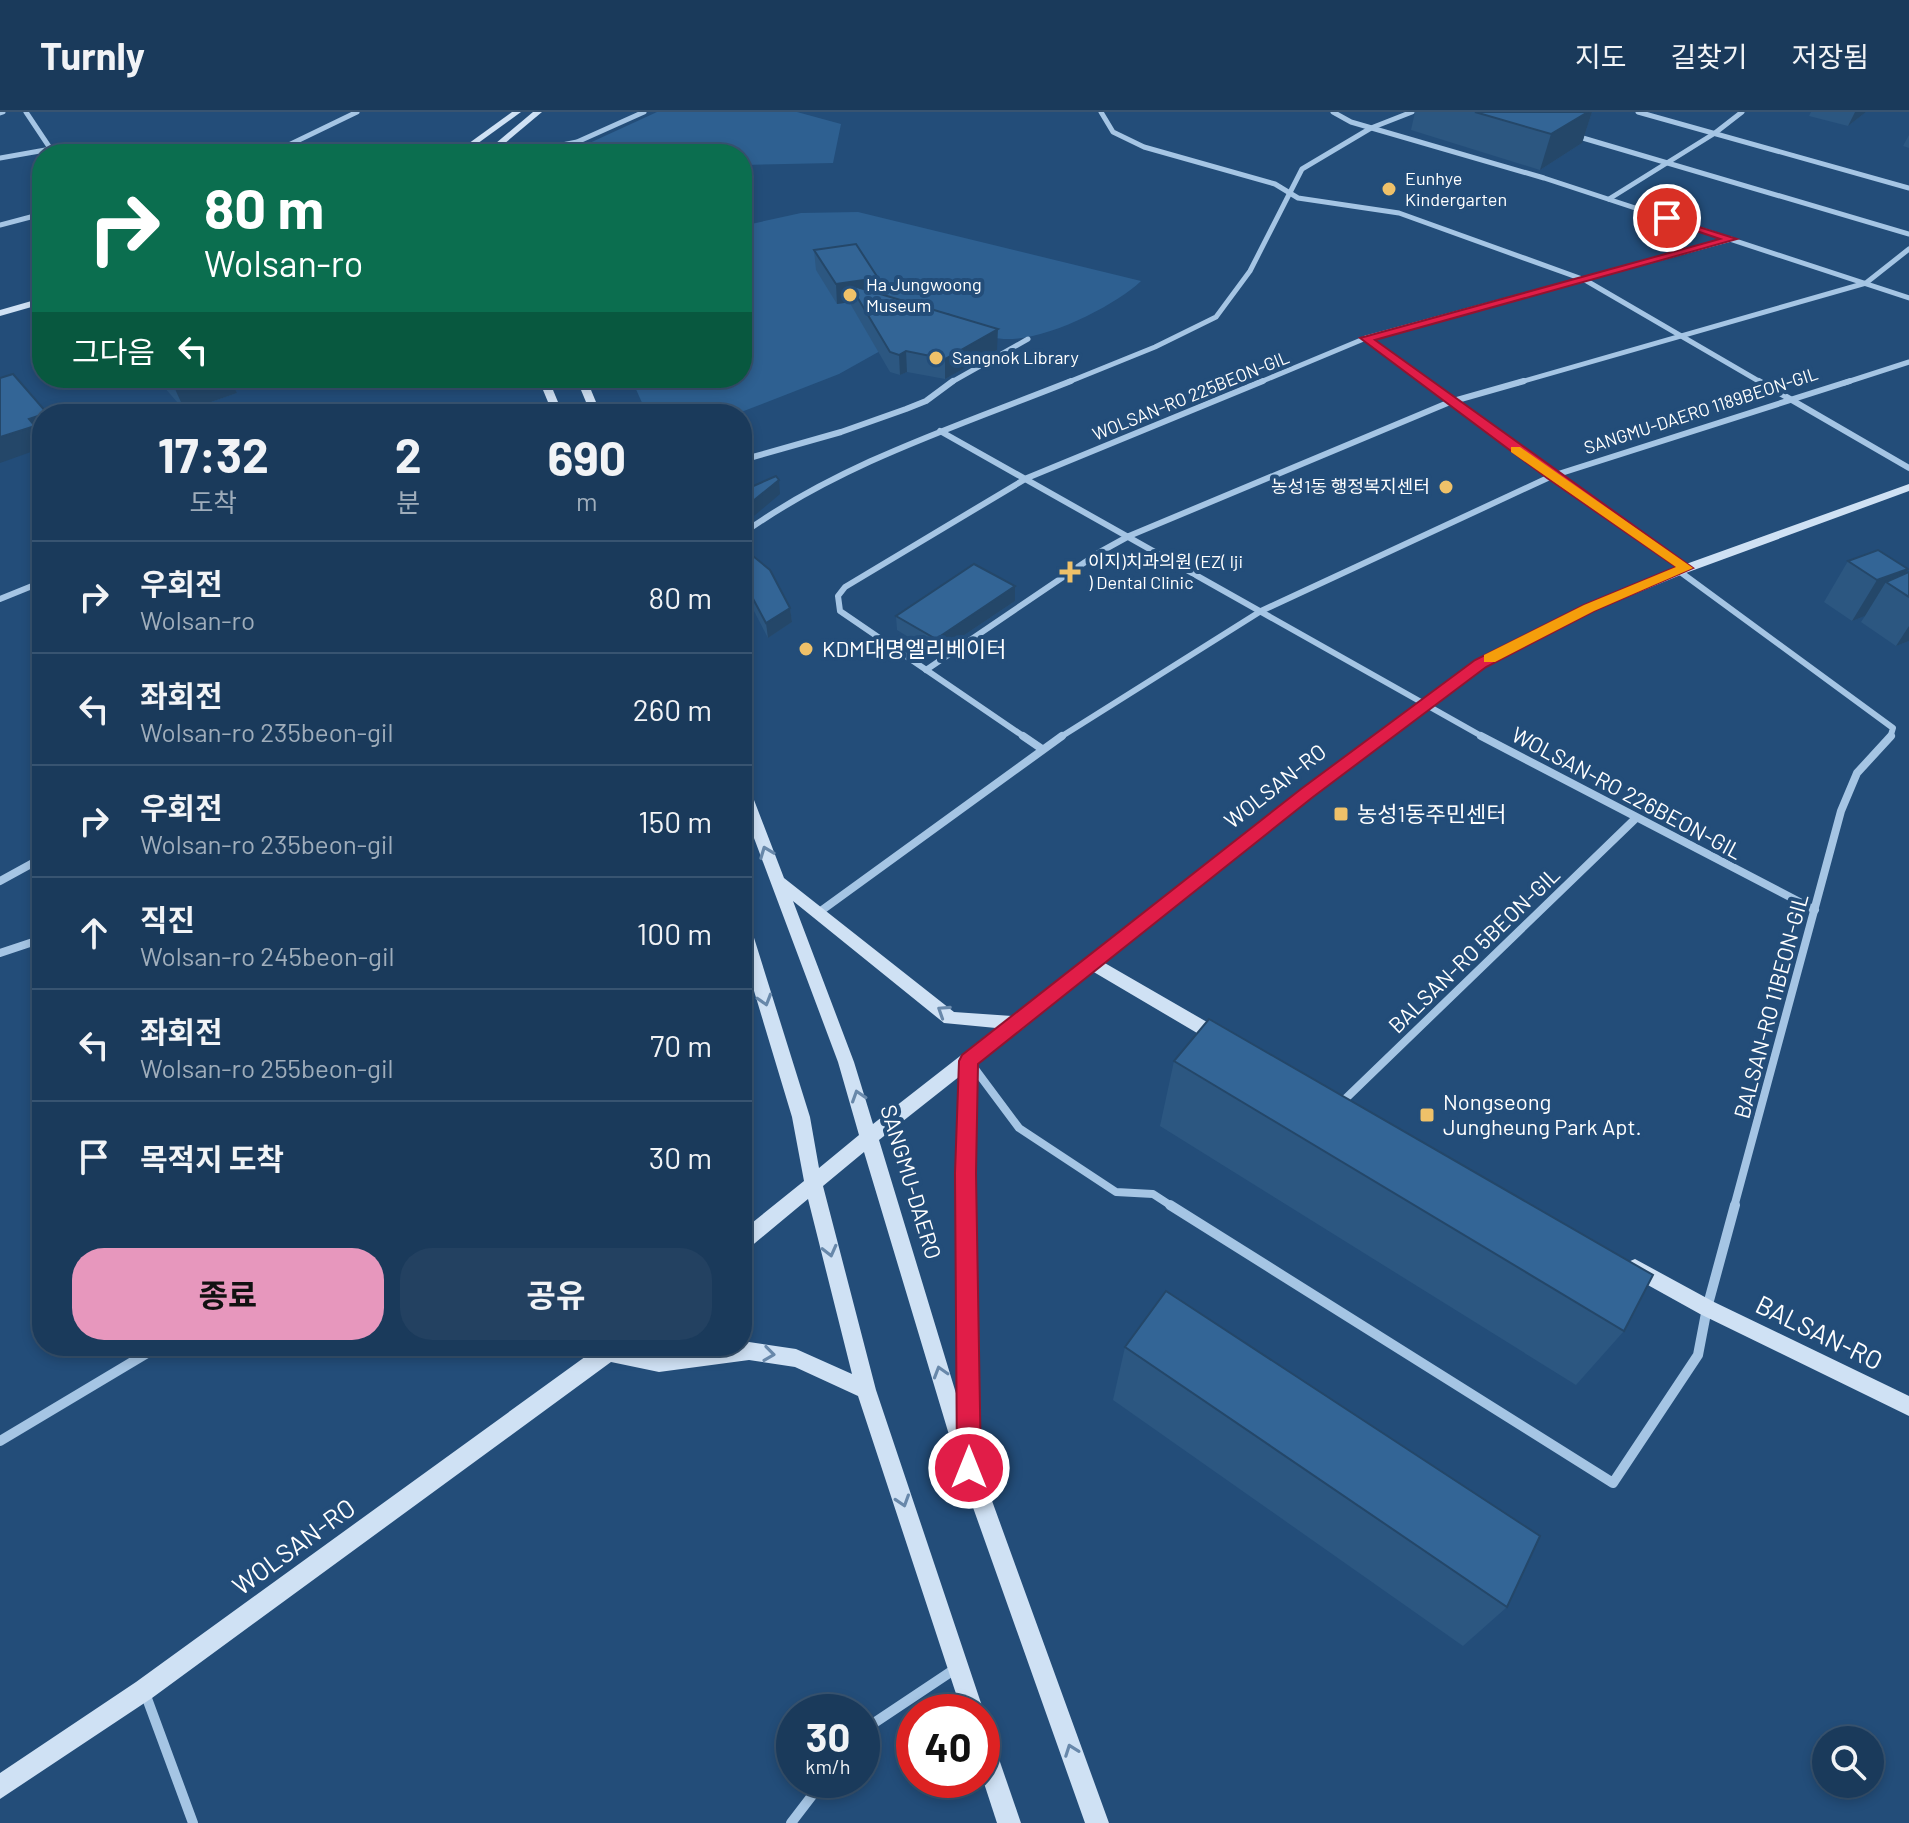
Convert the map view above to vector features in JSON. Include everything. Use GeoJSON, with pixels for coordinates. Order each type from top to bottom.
{"type":"FeatureCollection","features":[{"type":"Feature","properties":{"kind":"street"},"geometry":{"type":"LineString","coordinates":[[26,112],[47,144]]}},
{"type":"Feature","properties":{"kind":"street"},"geometry":{"type":"LineString","coordinates":[[293,144],[357,112]]}},
{"type":"Feature","properties":{"kind":"street"},"geometry":{"type":"LineString","coordinates":[[475,144],[517,112]]}},
{"type":"Feature","properties":{"kind":"street"},"geometry":{"type":"LineString","coordinates":[[502,144],[538,112]]}},
{"type":"Feature","properties":{"kind":"street"},"geometry":{"type":"LineString","coordinates":[[567,144],[644,112]]}},
{"type":"Feature","properties":{"kind":"street"},"geometry":{"type":"LineString","coordinates":[[1101,112],[1113,132],[1123,139],[1289,191],[1298,198],[1399,213],[1585,280],[1909,468]]}},
{"type":"Feature","properties":{"kind":"street"},"geometry":{"type":"LineString","coordinates":[[1333,112],[1351,122],[1609,199],[1909,298]]}},
{"type":"Feature","properties":{"kind":"street"},"geometry":{"type":"LineString","coordinates":[[752,527],[810,488],[940,431],[1155,347],[1216,317],[1250,271],[1302,169],[1371,128],[1412,112]]}},
{"type":"Feature","properties":{"kind":"street"},"geometry":{"type":"LineString","coordinates":[[1638,112],[1909,188]]}},
{"type":"Feature","properties":{"kind":"street"},"geometry":{"type":"LineString","coordinates":[[1609,199],[1715,133],[1742,112]]}},
{"type":"Feature","properties":{"kind":"street"},"geometry":{"type":"LineString","coordinates":[[1566,133],[1909,234]]}},
{"type":"Feature","properties":{"kind":"street"},"geometry":{"type":"LineString","coordinates":[[479,141],[482,144]]}},
{"type":"Feature","properties":{"kind":"street"},"geometry":{"type":"LineString","coordinates":[[0,158],[32,154]]}},
{"type":"Feature","properties":{"kind":"street"},"geometry":{"type":"LineString","coordinates":[[0,225],[32,217]]}},
{"type":"Feature","properties":{"kind":"street","name":"WOLSAN-RO 225BEON-GIL"},"geometry":{"type":"LineString","coordinates":[[926,670],[840,611],[838,596],[845,587],[1027,478],[1366,338],[1731,239]]}},
{"type":"Feature","properties":{"kind":"street"},"geometry":{"type":"LineString","coordinates":[[1042,749],[926,670],[1100,552],[1129,536],[1450,402],[1866,283],[1909,249]]}},
{"type":"Feature","properties":{"kind":"street"},"geometry":{"type":"LineString","coordinates":[[0,313],[32,304]]}},
{"type":"Feature","properties":{"kind":"street"},"geometry":{"type":"LineString","coordinates":[[1366,338],[1682,570]]}},
{"type":"Feature","properties":{"kind":"street"},"geometry":{"type":"LineString","coordinates":[[752,457],[841,432],[906,409],[1028,339]]}},
{"type":"Feature","properties":{"kind":"street","name":"SANGMU-DAERO 1189BEON-GIL"},"geometry":{"type":"LineString","coordinates":[[818,913],[1042,749],[1261,611],[1552,476],[1909,362]]}},
{"type":"Feature","properties":{"kind":"street"},"geometry":{"type":"LineString","coordinates":[[940,431],[1423,705]]}},
{"type":"Feature","properties":{"kind":"street","name":"WOLSAN-RO"},"geometry":{"type":"LineString","coordinates":[[752,1234],[871,1136],[1423,705],[1480,664],[1589,608],[1682,570],[1909,487]]}},
{"type":"Feature","properties":{"kind":"street","name":"BALSAN-RO 11BEON-GIL"},"geometry":{"type":"LineString","coordinates":[[1682,570],[1893,728],[1890,738],[1857,773],[1847,792],[1707,1308]]}},
{"type":"Feature","properties":{"kind":"street"},"geometry":{"type":"LineString","coordinates":[[0,599],[32,586]]}},
{"type":"Feature","properties":{"kind":"street","name":"WOLSAN-RO 226BEON-GIL"},"geometry":{"type":"LineString","coordinates":[[1423,705],[1635,819],[1815,910]]}},
{"type":"Feature","properties":{"kind":"street","name":"SANGMU-DAERO"},"geometry":{"type":"LineString","coordinates":[[752,814],[846,1062],[871,1136],[969,1468],[1097,1823]]}},
{"type":"Feature","properties":{"kind":"street","name":"BALSAN-RO 5BEON-GIL"},"geometry":{"type":"LineString","coordinates":[[1337,1106],[1635,819]]}},
{"type":"Feature","properties":{"kind":"street"},"geometry":{"type":"LineString","coordinates":[[0,881],[32,863]]}},
{"type":"Feature","properties":{"kind":"street"},"geometry":{"type":"LineString","coordinates":[[777,881],[950,1018],[1018,1023]]}},
{"type":"Feature","properties":{"kind":"street"},"geometry":{"type":"LineString","coordinates":[[0,953],[32,942]]}},
{"type":"Feature","properties":{"kind":"street"},"geometry":{"type":"LineString","coordinates":[[752,958],[801,1117],[813,1183],[866,1390],[967,1694]]}},
{"type":"Feature","properties":{"kind":"street"},"geometry":{"type":"LineString","coordinates":[[1093,964],[1242,1051]]}},
{"type":"Feature","properties":{"kind":"street"},"geometry":{"type":"LineString","coordinates":[[969,1061],[1019,1128],[1103,1184],[1116,1192],[1153,1194],[1613,1483],[1698,1355],[1707,1308]]}},
{"type":"Feature","properties":{"kind":"street"},"geometry":{"type":"LineString","coordinates":[[969,1061],[966,1173],[969,1468]]}},
{"type":"Feature","properties":{"kind":"street","name":"BALSAN-RO"},"geometry":{"type":"LineString","coordinates":[[1612,1256],[1707,1308],[1909,1406]]}},
{"type":"Feature","properties":{"kind":"street"},"geometry":{"type":"LineString","coordinates":[[752,1351],[796,1358],[866,1390]]}},
{"type":"Feature","properties":{"kind":"street"},"geometry":{"type":"LineString","coordinates":[[0,1441],[142,1356]]}},
{"type":"Feature","properties":{"kind":"street","name":"WOLSAN-RO"},"geometry":{"type":"LineString","coordinates":[[0,1787],[144,1690],[601,1356]]}},
{"type":"Feature","properties":{"kind":"street"},"geometry":{"type":"LineString","coordinates":[[637,1356],[659,1363],[712,1356]]}},
{"type":"Feature","properties":{"kind":"street"},"geometry":{"type":"LineString","coordinates":[[880,1717],[958,1667]]}},
{"type":"Feature","properties":{"kind":"street"},"geometry":{"type":"LineString","coordinates":[[144,1690],[193,1823]]}},
{"type":"Feature","properties":{"kind":"street"},"geometry":{"type":"LineString","coordinates":[[1000,1796],[1009,1823]]}},
{"type":"Feature","properties":{"kind":"street"},"geometry":{"type":"LineString","coordinates":[[791,1823],[810,1798]]}},
{"type":"Feature","properties":{"kind":"shaded area"},"geometry":{"type":"Polygon","coordinates":[[[657,112],[797,112],[841,124],[833,163],[752,165],[752,144],[587,144],[657,112]]]}},
{"type":"Feature","properties":{"kind":"shaded area"},"geometry":{"type":"Polygon","coordinates":[[[858,212],[1141,281],[1092,313],[1028,337],[992,337],[948,313],[839,374],[752,408],[752,404],[643,404],[635,388],[752,388],[752,224],[801,213],[858,212]]]}},
{"type":"Feature","properties":{"kind":"building"},"geometry":{"type":"Polygon","coordinates":[[[1475,112],[1588,112],[1551,134],[1475,112]]]}},
{"type":"Feature","properties":{"kind":"building"},"geometry":{"type":"Polygon","coordinates":[[[856,244],[878,278],[836,284],[814,250],[856,244]]]}},
{"type":"Feature","properties":{"kind":"building"},"geometry":{"type":"Polygon","coordinates":[[[850,285],[998,329],[945,359],[906,351],[899,355],[890,352],[850,285]]]}},
{"type":"Feature","properties":{"kind":"building"},"geometry":{"type":"Polygon","coordinates":[[[13,374],[39,404],[32,404],[32,418],[29,419],[32,427],[0,437],[0,378],[13,374]]]}},
{"type":"Feature","properties":{"kind":"building"},"geometry":{"type":"Polygon","coordinates":[[[776,476],[779,480],[752,502],[752,487],[776,476]]]}},
{"type":"Feature","properties":{"kind":"building"},"geometry":{"type":"Polygon","coordinates":[[[1878,550],[1908,569],[1877,580],[1848,561],[1878,550]]]}},
{"type":"Feature","properties":{"kind":"building"},"geometry":{"type":"Polygon","coordinates":[[[752,555],[770,570],[790,608],[766,623],[752,597],[752,555]]]}},
{"type":"Feature","properties":{"kind":"building"},"geometry":{"type":"Polygon","coordinates":[[[974,564],[1015,586],[936,639],[896,616],[974,564]]]}},
{"type":"Feature","properties":{"kind":"building"},"geometry":{"type":"Polygon","coordinates":[[[1909,572],[1909,597],[1886,582],[1909,572]]]}},
{"type":"Feature","properties":{"kind":"building"},"geometry":{"type":"Polygon","coordinates":[[[1209,1019],[1653,1275],[1624,1331],[1174,1061],[1209,1019]]]}},
{"type":"Feature","properties":{"kind":"building"},"geometry":{"type":"Polygon","coordinates":[[[1166,1291],[1540,1536],[1507,1607],[1125,1347],[1166,1291]]]}},
{"type":"Feature","properties":{"kind":"slow traffic"},"geometry":{"type":"LineString","coordinates":[[1489,658],[1589,608],[1686,568],[1515,449]]}},
{"type":"Feature","properties":{"kind":"place","name":"Eunhye Kindergarten"},"geometry":{"type":"Point","coordinates":[1389,189]}},
{"type":"Feature","properties":{"kind":"place","name":"Ha Jungwoong Museum"},"geometry":{"type":"Point","coordinates":[850,295]}},
{"type":"Feature","properties":{"kind":"place","name":"Sangnok Library"},"geometry":{"type":"Point","coordinates":[936,358]}},
{"type":"Feature","properties":{"kind":"place","name":"농성1동 행정복지센터"},"geometry":{"type":"Point","coordinates":[1446,487]}},
{"type":"Feature","properties":{"kind":"place","name":"이지)치과의원 (EZ( Iji ) Dental Clinic"},"geometry":{"type":"Point","coordinates":[1070,572]}},
{"type":"Feature","properties":{"kind":"place","name":"KDM대명엘리베이터"},"geometry":{"type":"Point","coordinates":[806,649]}},
{"type":"Feature","properties":{"kind":"place","name":"농성1동주민센터"},"geometry":{"type":"Point","coordinates":[1341,814]}},
{"type":"Feature","properties":{"kind":"place","name":"Nongseong Jungheung Park Apt."},"geometry":{"type":"Point","coordinates":[1427,1115]}},
{"type":"Feature","properties":{"kind":"route"},"geometry":{"type":"LineString","coordinates":[[969,1468],[966,1173],[969,1061],[1307,793],[1480,664],[1589,608],[1686,568],[1552,476],[1366,338],[1731,239],[1667,218]]}}]}
